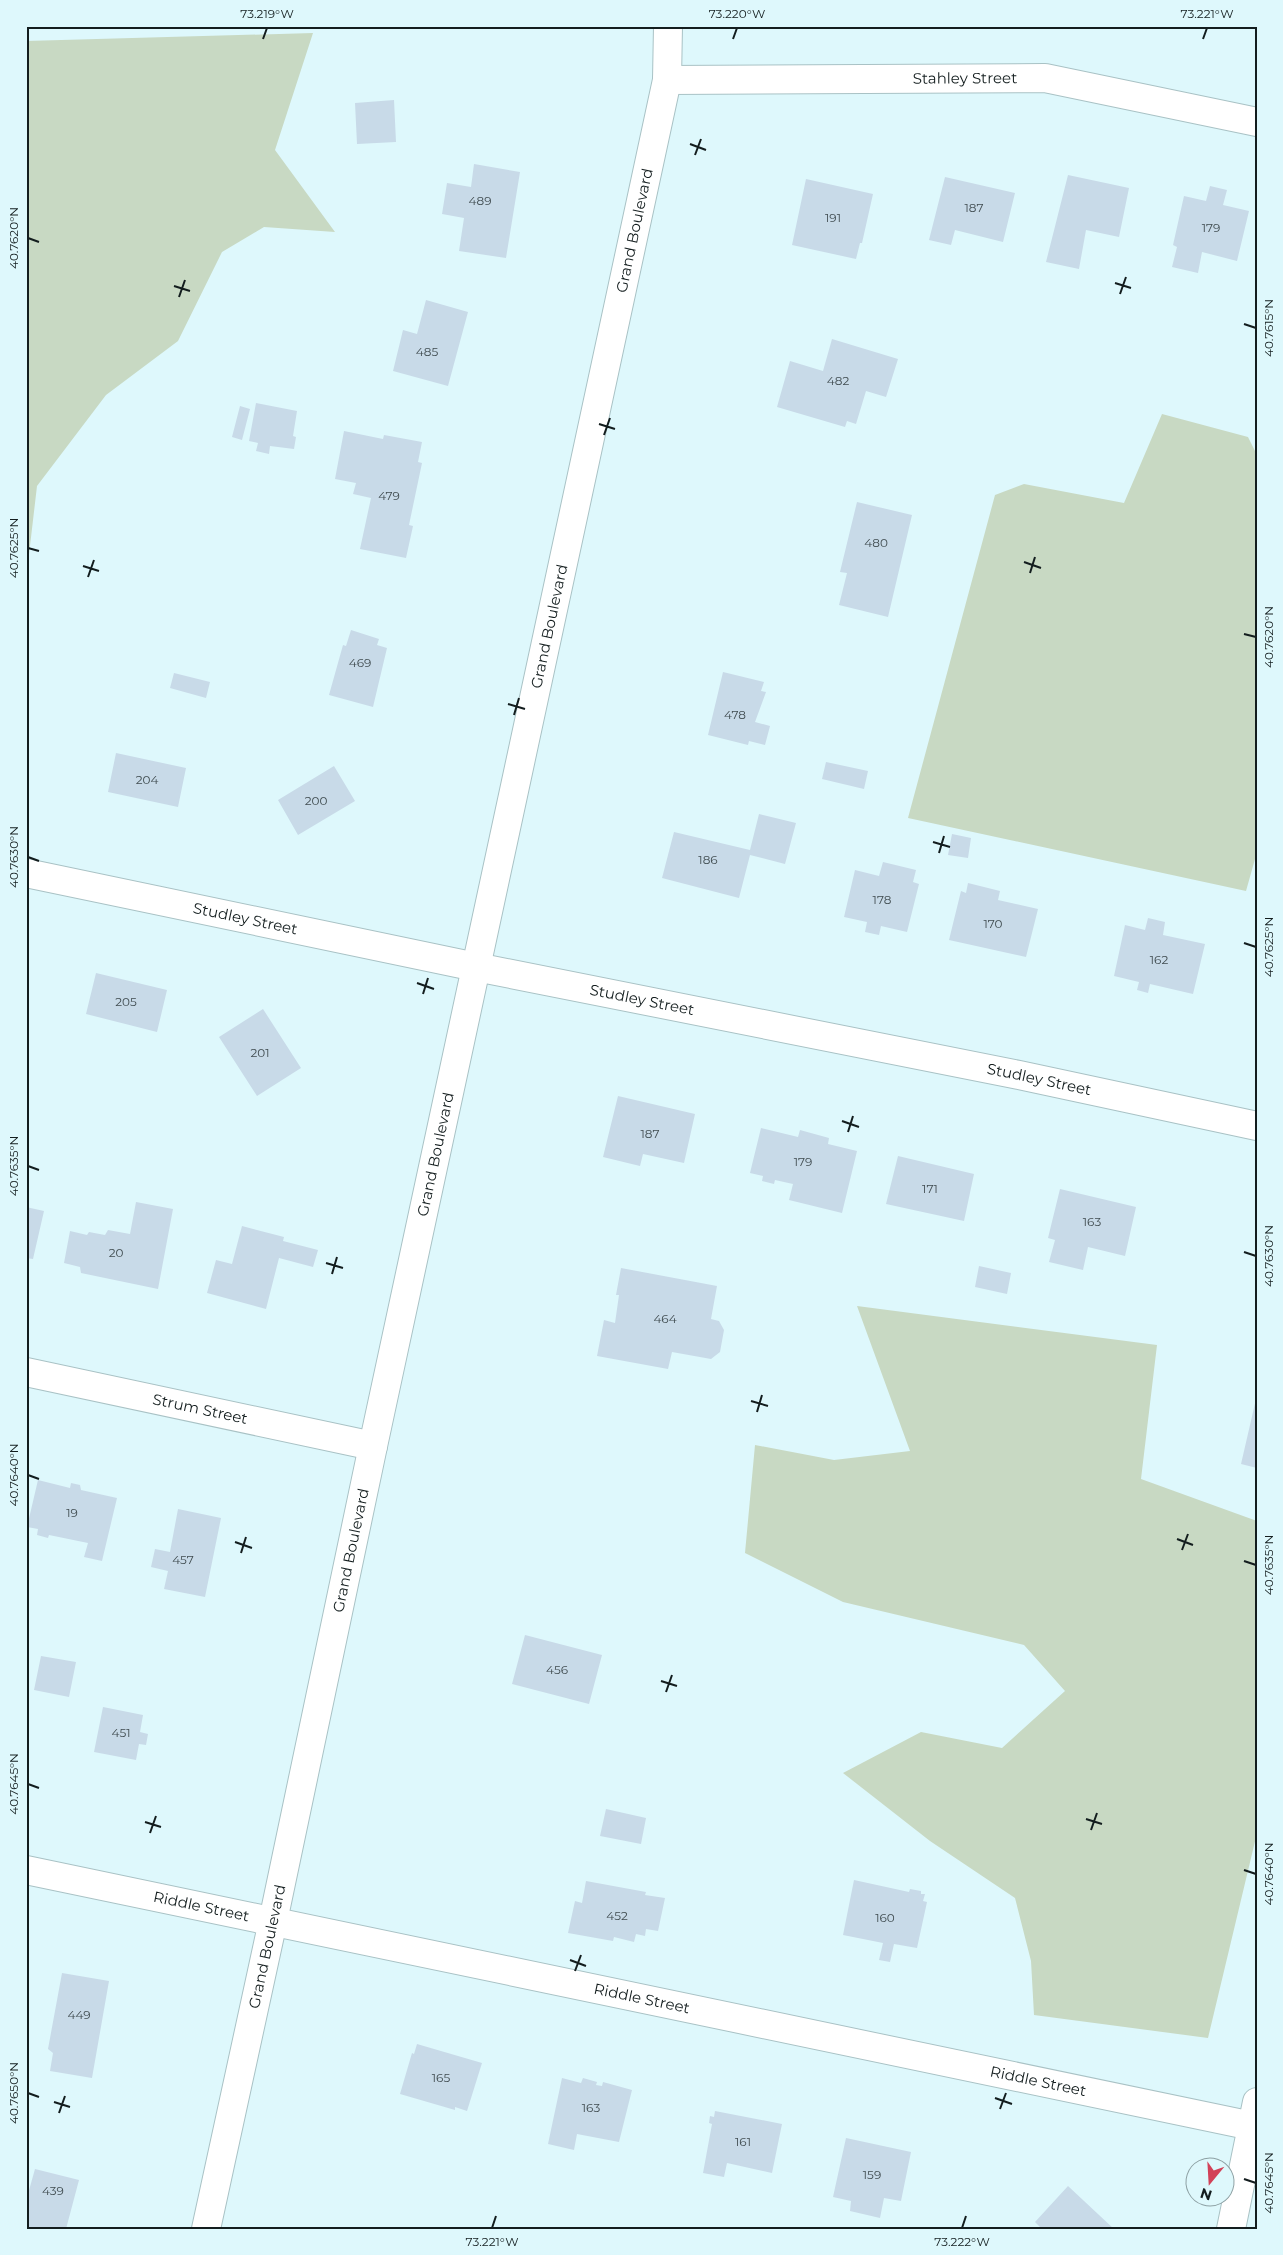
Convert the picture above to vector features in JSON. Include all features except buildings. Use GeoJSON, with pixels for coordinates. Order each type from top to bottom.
{"type":"FeatureCollection","features":[{"type":"Feature","properties":{"kind":"street","name":"Grand Boulevard"},"geometry":{"type":"LineString","coordinates":[[206,2229],[274,1921],[373,1446],[667,80],[668,26]]}},
{"type":"Feature","properties":{"kind":"street","name":"Stahley Street"},"geometry":{"type":"LineString","coordinates":[[667,80],[1045,78],[1257,122]]}},
{"type":"Feature","properties":{"kind":"street","name":"Studley Street"},"geometry":{"type":"LineString","coordinates":[[26,874],[476,967],[1019,1075],[1257,1126]]}},
{"type":"Feature","properties":{"kind":"street","name":"Strum Street"},"geometry":{"type":"LineString","coordinates":[[26,1372],[373,1446]]}},
{"type":"Feature","properties":{"kind":"street","name":"Riddle Street"},"geometry":{"type":"LineString","coordinates":[[26,1870],[1255,2119]]}},
{"type":"Feature","properties":{"kind":"street"},"geometry":{"type":"LineString","coordinates":[[1231,2229],[1255,2119]]}},
{"type":"Feature","properties":{"kind":"green space"},"geometry":{"type":"Polygon","coordinates":[[[313,33],[275,150],[335,232],[264,227],[222,252],[178,341],[106,395],[37,486],[26,580],[26,41],[313,33]]]}},
{"type":"Feature","properties":{"kind":"green space"},"geometry":{"type":"Polygon","coordinates":[[[1162,414],[1248,437],[1257,455],[1257,852],[1246,891],[908,818],[995,495],[1024,484],[1124,503],[1162,414]]]}},
{"type":"Feature","properties":{"kind":"green space"},"geometry":{"type":"Polygon","coordinates":[[[857,1306],[1157,1345],[1141,1479],[1257,1521],[1257,1833],[1208,2038],[1034,2015],[1031,1961],[1015,1898],[930,1841],[843,1773],[921,1732],[1002,1748],[1065,1691],[1024,1645],[843,1602],[745,1553],[755,1445],[834,1460],[910,1451],[857,1306]]]}}]}
